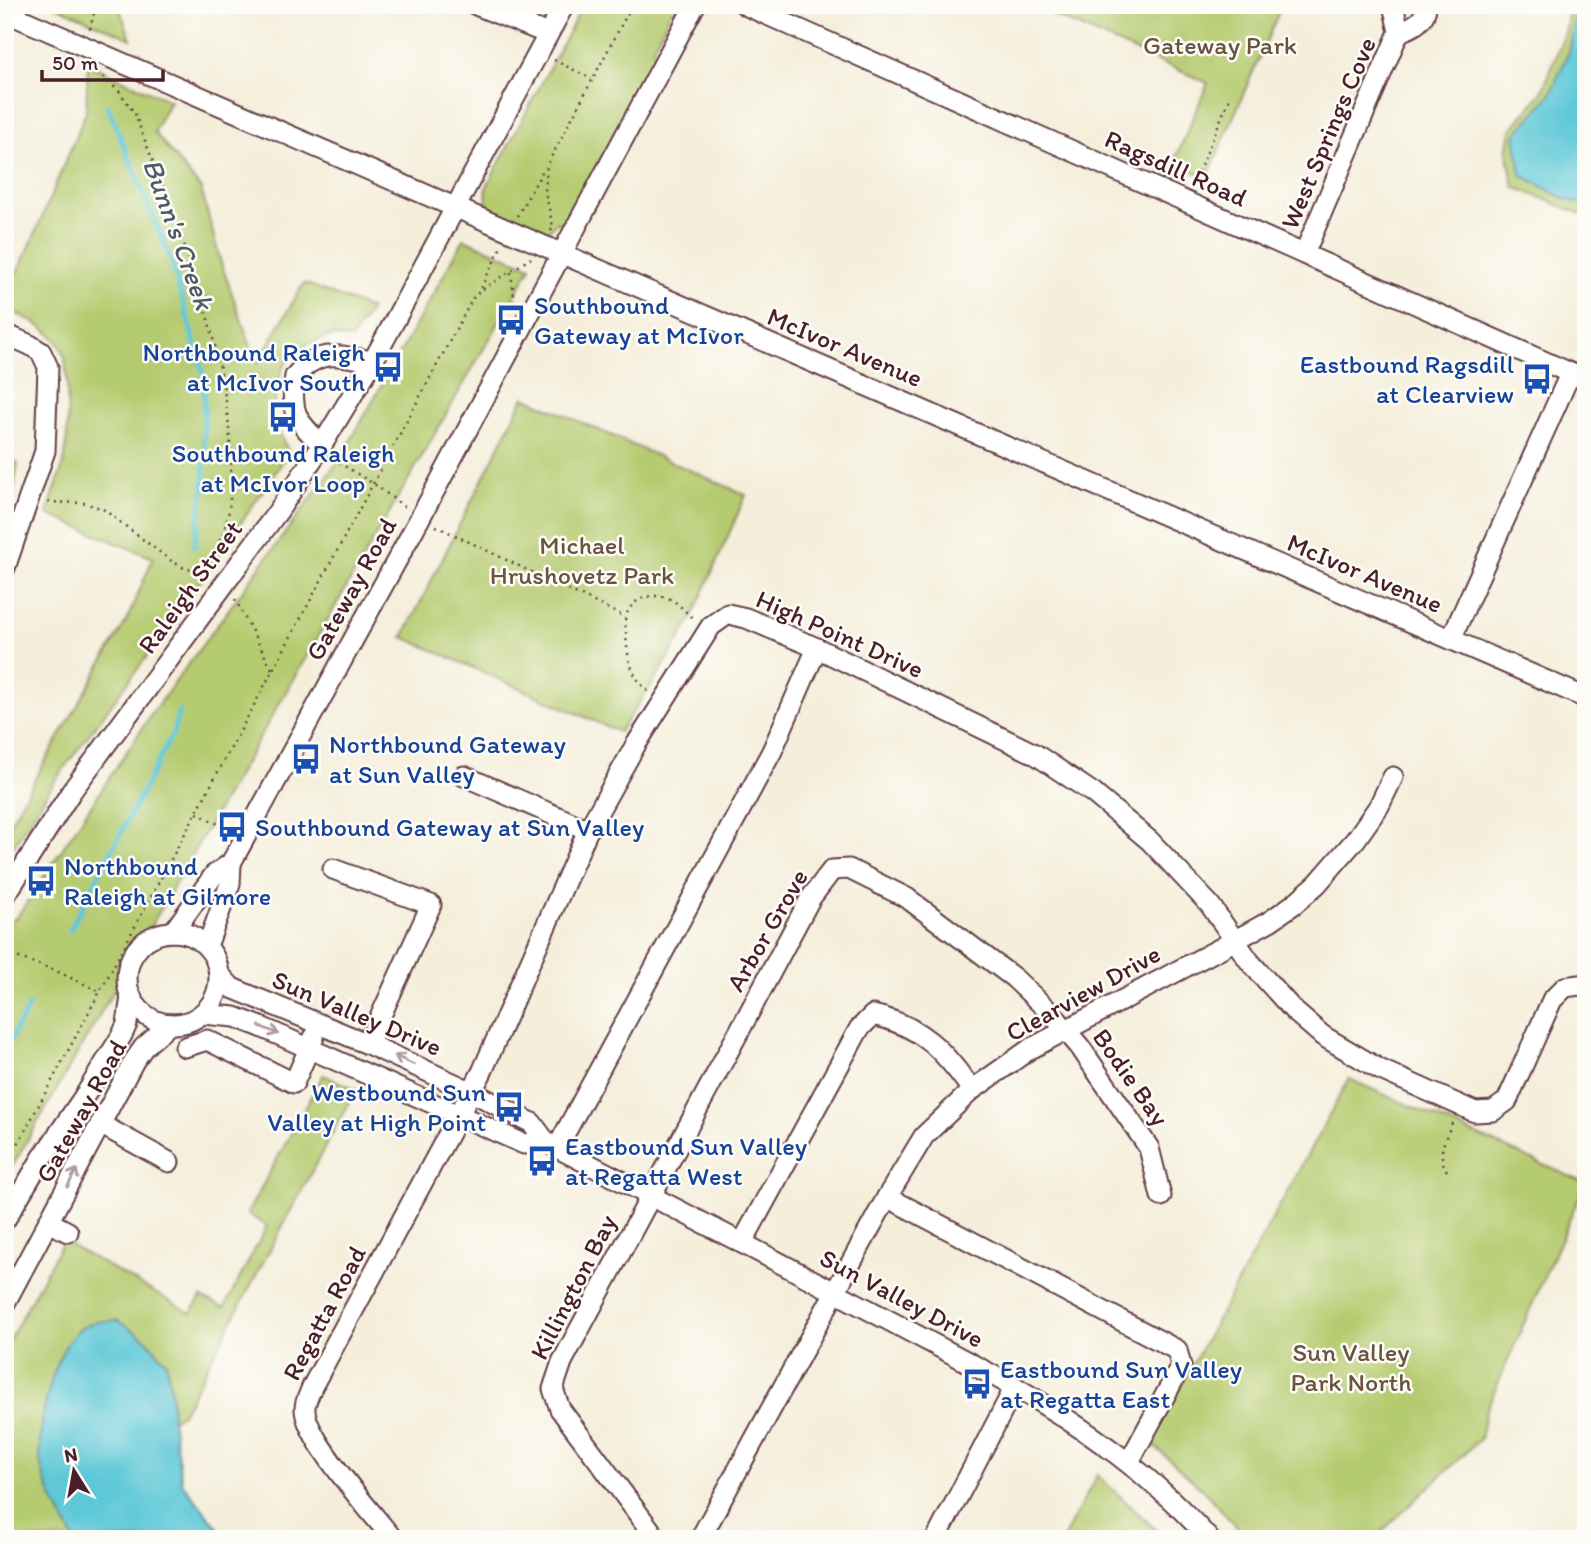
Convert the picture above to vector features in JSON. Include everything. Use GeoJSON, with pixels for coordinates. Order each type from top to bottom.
{"type":"FeatureCollection","features":[{"type":"Feature","properties":{"kind":"street"},"geometry":{"type":"LineString","coordinates":[[476,5],[548,34]]}},
{"type":"Feature","properties":{"kind":"street","name":"Raleigh Street"},"geometry":{"type":"LineString","coordinates":[[5,896],[71,792],[214,584],[279,510],[320,448],[373,361],[564,5]]}},
{"type":"Feature","properties":{"kind":"street","name":"Gateway Road"},"geometry":{"type":"LineString","coordinates":[[206,946],[230,884],[231,863],[420,518],[553,250],[695,5]]}},
{"type":"Feature","properties":{"kind":"street","name":"Ragsdill Road"},"geometry":{"type":"LineString","coordinates":[[746,5],[1578,377]]}},
{"type":"Feature","properties":{"kind":"street","name":"West Springs Cove"},"geometry":{"type":"LineString","coordinates":[[1304,254],[1399,32],[1394,9],[1396,5]]}},
{"type":"Feature","properties":{"kind":"street","name":"West Springs Cove"},"geometry":{"type":"LineString","coordinates":[[1399,32],[1415,27],[1426,13],[1426,5]]}},
{"type":"Feature","properties":{"kind":"street","name":"McIvor Avenue"},"geometry":{"type":"LineString","coordinates":[[5,12],[1586,698]]}},
{"type":"Feature","properties":{"kind":"street"},"geometry":{"type":"LineString","coordinates":[[5,334],[41,352],[48,367],[45,451],[5,568]]}},
{"type":"Feature","properties":{"kind":"street"},"geometry":{"type":"LineString","coordinates":[[320,448],[296,414],[292,400],[295,376],[316,358],[334,355],[373,361]]}},
{"type":"Feature","properties":{"kind":"street"},"geometry":{"type":"LineString","coordinates":[[1451,639],[1578,377]]}},
{"type":"Feature","properties":{"kind":"street","name":"High Point Drive"},"geometry":{"type":"LineString","coordinates":[[709,630],[727,614],[746,618],[817,648],[1035,754],[1093,793],[1150,841],[1210,905],[1250,962],[1294,1012],[1323,1036],[1379,1069],[1481,1113],[1498,1109],[1507,1101],[1552,1000],[1565,987],[1586,984]]}},
{"type":"Feature","properties":{"kind":"street"},"geometry":{"type":"LineString","coordinates":[[466,1103],[588,830],[635,746],[709,630]]}},
{"type":"Feature","properties":{"kind":"street"},"geometry":{"type":"LineString","coordinates":[[552,1145],[772,751],[817,648]]}},
{"type":"Feature","properties":{"kind":"street"},"geometry":{"type":"LineString","coordinates":[[464,776],[588,830]]}},
{"type":"Feature","properties":{"kind":"street","name":"Clearview Drive"},"geometry":{"type":"LineString","coordinates":[[835,1292],[924,1136],[972,1090],[1030,1049],[1270,921],[1317,884],[1356,839],[1379,806],[1393,777]]}},
{"type":"Feature","properties":{"kind":"street","name":"Gateway Road"},"geometry":{"type":"LineString","coordinates":[[203,1014],[187,1022],[170,1024],[146,1016],[131,996],[128,971],[139,948],[148,940],[173,932],[214,875],[231,863]]}},
{"type":"Feature","properties":{"kind":"street"},"geometry":{"type":"LineString","coordinates":[[333,869],[431,905],[368,1044]]}},
{"type":"Feature","properties":{"kind":"street","name":"Arbor Grove"},"geometry":{"type":"LineString","coordinates":[[650,1195],[810,898],[832,870],[849,869],[907,898],[1014,978],[1065,1030]]}},
{"type":"Feature","properties":{"kind":"street"},"geometry":{"type":"LineString","coordinates":[[173,932],[191,936],[206,946],[218,964],[216,996],[203,1014]]}},
{"type":"Feature","properties":{"kind":"street","name":"Sun Valley Drive"},"geometry":{"type":"LineString","coordinates":[[219,975],[232,988],[368,1044],[466,1103]]}},
{"type":"Feature","properties":{"kind":"street","name":"Gateway Road"},"geometry":{"type":"LineString","coordinates":[[5,1220],[122,1035],[127,1024],[131,996]]}},
{"type":"Feature","properties":{"kind":"street","name":"Sun Valley Drive"},"geometry":{"type":"LineString","coordinates":[[203,1014],[236,1017],[310,1047],[466,1103],[532,1123],[552,1145],[1015,1387],[1129,1462],[1209,1539]]}},
{"type":"Feature","properties":{"kind":"street"},"geometry":{"type":"LineString","coordinates":[[742,1243],[859,1029],[873,1015],[892,1020],[933,1043],[949,1058],[972,1090]]}},
{"type":"Feature","properties":{"kind":"street","name":"Gateway Road"},"geometry":{"type":"LineString","coordinates":[[5,1303],[134,1061],[144,1047],[170,1024]]}},
{"type":"Feature","properties":{"kind":"street"},"geometry":{"type":"LineString","coordinates":[[185,1047],[207,1040],[294,1083],[319,1024]]}},
{"type":"Feature","properties":{"kind":"street","name":"Bodie Bay"},"geometry":{"type":"LineString","coordinates":[[1065,1030],[1149,1148],[1161,1196]]}},
{"type":"Feature","properties":{"kind":"street","name":"Regatta Road"},"geometry":{"type":"LineString","coordinates":[[393,1539],[327,1455],[307,1422],[304,1407],[466,1103]]}},
{"type":"Feature","properties":{"kind":"street"},"geometry":{"type":"LineString","coordinates":[[100,1124],[169,1162]]}},
{"type":"Feature","properties":{"kind":"street","name":"Killington Bay"},"geometry":{"type":"LineString","coordinates":[[650,1195],[562,1362],[553,1389],[560,1409],[657,1539]]}},
{"type":"Feature","properties":{"kind":"street"},"geometry":{"type":"LineString","coordinates":[[887,1197],[1177,1350],[1181,1366],[1129,1462]]}},
{"type":"Feature","properties":{"kind":"street"},"geometry":{"type":"LineString","coordinates":[[49,1222],[68,1232]]}},
{"type":"Feature","properties":{"kind":"street"},"geometry":{"type":"LineString","coordinates":[[700,1539],[835,1292]]}},
{"type":"Feature","properties":{"kind":"street"},"geometry":{"type":"LineString","coordinates":[[936,1539],[1015,1387]]}},
{"type":"Feature","properties":{"kind":"path"},"geometry":{"type":"LineString","coordinates":[[93,5],[94,13],[87,37],[98,73],[120,92],[135,114],[187,257],[222,374],[231,433],[230,501],[227,523],[202,573]]}},
{"type":"Feature","properties":{"kind":"path"},"geometry":{"type":"LineString","coordinates":[[5,1168],[473,298],[535,256],[553,250],[553,226],[545,192],[547,165],[632,5]]}},
{"type":"Feature","properties":{"kind":"path"},"geometry":{"type":"LineString","coordinates":[[538,52],[592,79]]}},
{"type":"Feature","properties":{"kind":"path"},"geometry":{"type":"LineString","coordinates":[[1186,202],[1231,95]]}},
{"type":"Feature","properties":{"kind":"path"},"geometry":{"type":"LineString","coordinates":[[510,272],[516,309]]}},
{"type":"Feature","properties":{"kind":"path"},"geometry":{"type":"LineString","coordinates":[[320,448],[420,518],[625,617]]}},
{"type":"Feature","properties":{"kind":"path"},"geometry":{"type":"LineString","coordinates":[[28,502],[85,503],[103,509],[170,560],[202,573],[214,584],[232,594],[274,671]]}},
{"type":"Feature","properties":{"kind":"path"},"geometry":{"type":"LineString","coordinates":[[663,701],[646,690],[633,672],[628,657],[625,617],[639,599],[657,596],[677,603],[709,630]]}},
{"type":"Feature","properties":{"kind":"path"},"geometry":{"type":"LineString","coordinates":[[197,813],[233,832],[232,827]]}},
{"type":"Feature","properties":{"kind":"path"},"geometry":{"type":"LineString","coordinates":[[5,953],[54,970],[100,991]]}},
{"type":"Feature","properties":{"kind":"path"},"geometry":{"type":"LineString","coordinates":[[285,994],[290,982]]}},
{"type":"Feature","properties":{"kind":"path"},"geometry":{"type":"LineString","coordinates":[[1447,1171],[1440,1150],[1452,1123]]}},
{"type":"Feature","properties":{"kind":"path"},"geometry":{"type":"LineString","coordinates":[[970,1395],[975,1383],[977,1384]]}},
{"type":"Feature","properties":{"kind":"green space"},"geometry":{"type":"Polygon","coordinates":[[[53,5],[118,5],[131,39],[53,5]]]}},
{"type":"Feature","properties":{"kind":"green space"},"geometry":{"type":"Polygon","coordinates":[[[583,5],[683,5],[679,12],[672,10],[652,50],[659,54],[566,227],[556,222],[546,235],[497,214],[487,204],[486,188],[583,5]]]}},
{"type":"Feature","properties":{"kind":"green space","name":"Gateway Park"},"geometry":{"type":"Polygon","coordinates":[[[1030,5],[1282,5],[1207,178],[1174,162],[1208,83],[1030,5]]]}},
{"type":"Feature","properties":{"kind":"green space"},"geometry":{"type":"Polygon","coordinates":[[[1569,5],[1586,5],[1586,216],[1514,187],[1507,151],[1511,130],[1542,92],[1566,29],[1569,5]]]}},
{"type":"Feature","properties":{"kind":"green space"},"geometry":{"type":"Polygon","coordinates":[[[88,64],[170,101],[154,132],[201,189],[221,263],[257,364],[304,283],[371,309],[351,339],[331,336],[310,343],[296,351],[284,366],[277,384],[273,419],[289,453],[168,628],[56,779],[5,860],[5,831],[128,618],[153,558],[47,514],[64,462],[68,405],[65,358],[57,342],[44,329],[5,309],[5,296],[30,246],[86,112],[88,64]]]}},
{"type":"Feature","properties":{"kind":"green space"},"geometry":{"type":"Polygon","coordinates":[[[464,239],[531,267],[5,1179],[5,924],[17,917],[153,712],[342,456],[464,239]]]}},
{"type":"Feature","properties":{"kind":"green space","name":"Michael Hrushovetz Park"},"geometry":{"type":"Polygon","coordinates":[[[524,397],[746,495],[692,618],[657,677],[619,732],[403,637],[524,397]]]}},
{"type":"Feature","properties":{"kind":"green space"},"geometry":{"type":"Polygon","coordinates":[[[5,458],[18,463],[13,500],[5,520],[5,458]]]}},
{"type":"Feature","properties":{"kind":"green space"},"geometry":{"type":"Polygon","coordinates":[[[323,1075],[356,1089],[182,1414],[172,1420],[166,1362],[57,1507],[74,1539],[5,1539],[5,1348],[63,1241],[191,1313],[201,1297],[224,1308],[267,1226],[247,1214],[323,1075]]]}},
{"type":"Feature","properties":{"kind":"green space","name":"Sun Valley Park North"},"geometry":{"type":"Polygon","coordinates":[[[1349,1079],[1585,1183],[1485,1413],[1480,1439],[1374,1539],[1247,1539],[1203,1490],[1150,1442],[1349,1079]]]}},
{"type":"Feature","properties":{"kind":"green space"},"geometry":{"type":"Polygon","coordinates":[[[1097,1475],[1166,1539],[1063,1539],[1097,1475]]]}},
{"type":"Feature","properties":{"kind":"water"},"geometry":{"type":"Polygon","coordinates":[[[1576,5],[1586,5],[1586,205],[1567,200],[1521,175],[1515,135],[1550,95],[1570,49],[1576,5]]]}},
{"type":"Feature","properties":{"kind":"water"},"geometry":{"type":"Polygon","coordinates":[[[117,1320],[145,1338],[166,1362],[182,1483],[227,1539],[74,1539],[59,1510],[49,1490],[40,1459],[41,1428],[49,1389],[62,1352],[71,1338],[85,1326],[117,1320]]]}},
{"type":"Feature","properties":{"kind":"waterway","name":"Bunn's Creek"},"geometry":{"type":"LineString","coordinates":[[107,105],[171,260],[204,376],[204,488],[194,547]]}},
{"type":"Feature","properties":{"kind":"waterway","name":"Bunn's Creek"},"geometry":{"type":"LineString","coordinates":[[70,930],[173,733],[179,711]]}},
{"type":"Feature","properties":{"kind":"waterway","name":"Bunn's Creek"},"geometry":{"type":"LineString","coordinates":[[5,1049],[29,1006]]}},
{"type":"Feature","properties":{"kind":"place","name":"Southbound Gateway at McIvor"},"geometry":{"type":"Point","coordinates":[511,320]}},
{"type":"Feature","properties":{"kind":"place","name":"Northbound Raleigh at McIvor South"},"geometry":{"type":"Point","coordinates":[388,367]}},
{"type":"Feature","properties":{"kind":"place","name":"Eastbound Ragsdill at Clearview"},"geometry":{"type":"Point","coordinates":[1537,379]}},
{"type":"Feature","properties":{"kind":"place","name":"Southbound Raleigh at McIvor Loop"},"geometry":{"type":"Point","coordinates":[283,417]}},
{"type":"Feature","properties":{"kind":"place","name":"Northbound Gateway at Sun Valley"},"geometry":{"type":"Point","coordinates":[306,759]}},
{"type":"Feature","properties":{"kind":"place","name":"Southbound Gateway at Sun Valley"},"geometry":{"type":"Point","coordinates":[232,827]}},
{"type":"Feature","properties":{"kind":"place","name":"Northbound Raleigh at Gilmore"},"geometry":{"type":"Point","coordinates":[41,881]}},
{"type":"Feature","properties":{"kind":"place","name":"Westbound Sun Valley at High Point"},"geometry":{"type":"Point","coordinates":[509,1107]}},
{"type":"Feature","properties":{"kind":"place","name":"Eastbound Sun Valley at Regatta West"},"geometry":{"type":"Point","coordinates":[542,1161]}},
{"type":"Feature","properties":{"kind":"place","name":"Eastbound Sun Valley at Regatta East"},"geometry":{"type":"Point","coordinates":[977,1384]}}]}
